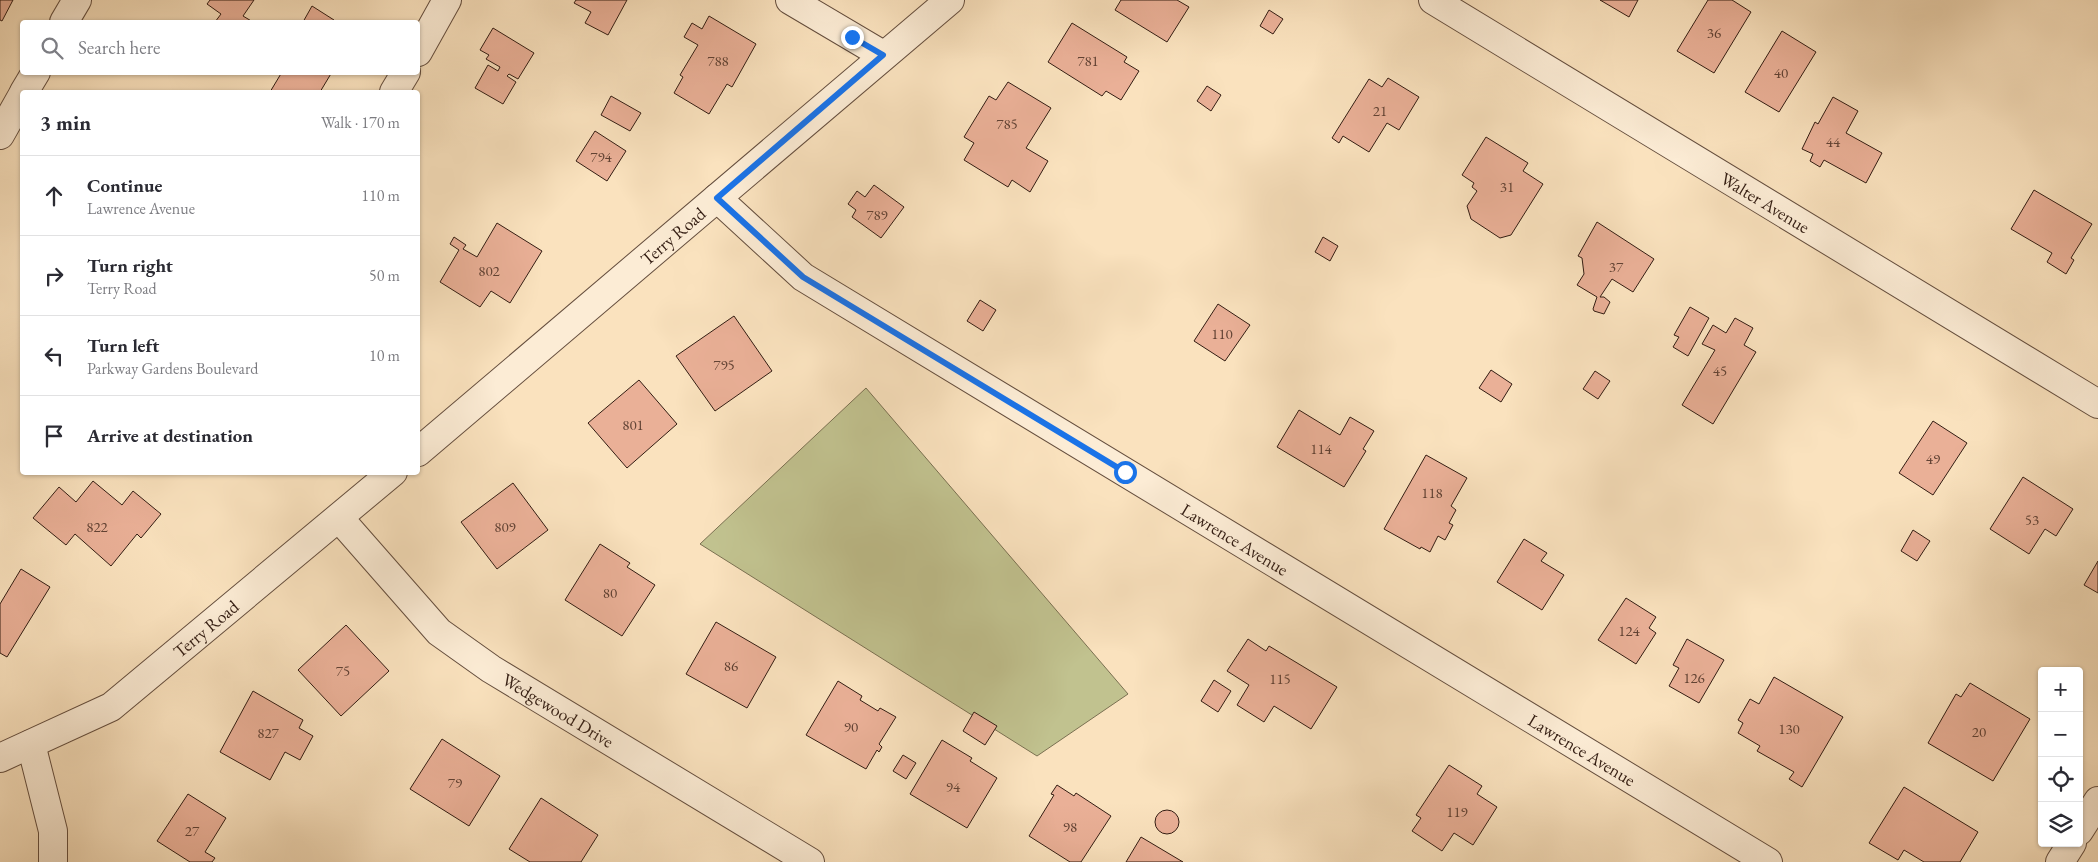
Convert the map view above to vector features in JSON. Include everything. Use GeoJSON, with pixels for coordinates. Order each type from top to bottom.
{"type":"FeatureCollection","features":[{"type":"Feature","properties":{"kind":"street"},"geometry":{"type":"LineString","coordinates":[[65,20],[77,0]]}},
{"type":"Feature","properties":{"kind":"street"},"geometry":{"type":"LineString","coordinates":[[420,48],[447,0]]}},
{"type":"Feature","properties":{"kind":"street"},"geometry":{"type":"LineString","coordinates":[[790,0],[883,55]]}},
{"type":"Feature","properties":{"kind":"street","name":"Terry Road"},"geometry":{"type":"LineString","coordinates":[[420,450],[950,0]]}},
{"type":"Feature","properties":{"kind":"street","name":"Walter Avenue"},"geometry":{"type":"LineString","coordinates":[[1433,0],[2098,404]]}},
{"type":"Feature","properties":{"kind":"street"},"geometry":{"type":"LineString","coordinates":[[25,90],[34,75]]}},
{"type":"Feature","properties":{"kind":"street"},"geometry":{"type":"LineString","coordinates":[[395,90],[404,75]]}},
{"type":"Feature","properties":{"kind":"street"},"geometry":{"type":"LineString","coordinates":[[0,135],[20,99]]}},
{"type":"Feature","properties":{"kind":"street","name":"Lawrence Avenue"},"geometry":{"type":"LineString","coordinates":[[717,198],[803,277],[1768,862]]}},
{"type":"Feature","properties":{"kind":"street","name":"Terry Road"},"geometry":{"type":"LineString","coordinates":[[0,758],[111,707],[389,475]]}},
{"type":"Feature","properties":{"kind":"street","name":"Wedgewood Drive"},"geometry":{"type":"LineString","coordinates":[[339,518],[439,632],[491,669],[810,862]]}},
{"type":"Feature","properties":{"kind":"street"},"geometry":{"type":"LineString","coordinates":[[30,744],[53,831],[53,862]]}},
{"type":"Feature","properties":{"kind":"street"},"geometry":{"type":"LineString","coordinates":[[2083,825],[2098,801]]}},
{"type":"Feature","properties":{"kind":"street"},"geometry":{"type":"LineString","coordinates":[[2060,862],[2069,847]]}},
{"type":"Feature","properties":{"kind":"green space"},"geometry":{"type":"Polygon","coordinates":[[[866,388],[1128,694],[1037,756],[700,544],[866,388]]]}},
{"type":"Feature","properties":{"kind":"building"},"geometry":{"type":"Polygon","coordinates":[[[0,0],[13,0],[2,21],[0,20],[0,0]]]}},
{"type":"Feature","properties":{"kind":"building"},"geometry":{"type":"Polygon","coordinates":[[[210,0],[254,0],[243,16],[250,20],[216,20],[221,14],[207,4],[210,0]]]}},
{"type":"Feature","properties":{"kind":"building"},"geometry":{"type":"Polygon","coordinates":[[[576,0],[627,0],[608,35],[585,23],[591,12],[574,3],[576,0]]]}},
{"type":"Feature","properties":{"kind":"building"},"geometry":{"type":"Polygon","coordinates":[[[1121,0],[1177,0],[1189,7],[1167,42],[1115,10],[1121,0]]]}},
{"type":"Feature","properties":{"kind":"building"},"geometry":{"type":"Polygon","coordinates":[[[1600,0],[1638,0],[1629,17],[1600,0]]]}},
{"type":"Feature","properties":{"kind":"building"},"geometry":{"type":"Polygon","coordinates":[[[1708,0],[1732,0],[1751,12],[1714,73],[1677,51],[1708,0]]]}},
{"type":"Feature","properties":{"kind":"building"},"geometry":{"type":"Polygon","coordinates":[[[312,6],[334,20],[304,20],[312,6]]]}},
{"type":"Feature","properties":{"kind":"building"},"geometry":{"type":"Polygon","coordinates":[[[1269,10],[1283,19],[1273,34],[1260,26],[1269,10]]]}},
{"type":"Feature","properties":{"kind":"building"},"geometry":{"type":"Polygon","coordinates":[[[709,16],[756,44],[732,87],[727,84],[709,114],[674,93],[683,77],[680,75],[698,45],[684,37],[692,23],[702,29],[709,16]]]}},
{"type":"Feature","properties":{"kind":"building"},"geometry":{"type":"Polygon","coordinates":[[[1072,23],[1127,57],[1124,62],[1139,71],[1121,100],[1106,91],[1102,96],[1048,62],[1072,23]]]}},
{"type":"Feature","properties":{"kind":"building"},"geometry":{"type":"Polygon","coordinates":[[[493,28],[534,53],[518,79],[509,74],[507,76],[516,82],[503,104],[475,88],[488,65],[498,71],[500,67],[486,59],[489,55],[480,50],[493,28]]]}},
{"type":"Feature","properties":{"kind":"building"},"geometry":{"type":"Polygon","coordinates":[[[1782,31],[1816,52],[1779,112],[1745,92],[1782,31]]]}},
{"type":"Feature","properties":{"kind":"building"},"geometry":{"type":"Polygon","coordinates":[[[280,75],[330,75],[321,90],[271,90],[280,75]]]}},
{"type":"Feature","properties":{"kind":"building"},"geometry":{"type":"Polygon","coordinates":[[[1388,78],[1419,97],[1399,130],[1387,123],[1369,152],[1343,136],[1339,143],[1332,138],[1369,79],[1382,87],[1388,78]]]}},
{"type":"Feature","properties":{"kind":"building"},"geometry":{"type":"Polygon","coordinates":[[[1008,82],[1051,108],[1026,148],[1048,161],[1030,192],[1012,180],[1008,187],[964,160],[974,143],[964,137],[989,96],[996,100],[1008,82]]]}},
{"type":"Feature","properties":{"kind":"building"},"geometry":{"type":"Polygon","coordinates":[[[1207,86],[1221,95],[1211,111],[1197,101],[1207,86]]]}},
{"type":"Feature","properties":{"kind":"building"},"geometry":{"type":"Polygon","coordinates":[[[611,96],[641,113],[630,131],[601,115],[611,96]]]}},
{"type":"Feature","properties":{"kind":"building"},"geometry":{"type":"Polygon","coordinates":[[[1833,97],[1858,111],[1846,133],[1882,153],[1866,183],[1824,160],[1820,167],[1810,161],[1813,154],[1802,149],[1815,122],[1818,124],[1833,97]]]}},
{"type":"Feature","properties":{"kind":"building"},"geometry":{"type":"Polygon","coordinates":[[[595,131],[626,151],[607,181],[576,161],[595,131]]]}},
{"type":"Feature","properties":{"kind":"building"},"geometry":{"type":"Polygon","coordinates":[[[1486,137],[1528,163],[1523,171],[1543,184],[1511,235],[1500,238],[1471,219],[1467,206],[1477,191],[1472,187],[1474,183],[1462,175],[1486,137]]]}},
{"type":"Feature","properties":{"kind":"building"},"geometry":{"type":"Polygon","coordinates":[[[874,185],[904,207],[881,238],[852,217],[856,210],[848,204],[857,191],[865,197],[874,185]]]}},
{"type":"Feature","properties":{"kind":"building"},"geometry":{"type":"Polygon","coordinates":[[[2034,190],[2092,224],[2071,258],[2074,260],[2066,274],[2047,262],[2052,253],[2011,229],[2034,190]]]}},
{"type":"Feature","properties":{"kind":"building"},"geometry":{"type":"Polygon","coordinates":[[[1597,222],[1654,259],[1633,292],[1612,279],[1600,297],[1604,297],[1610,302],[1604,314],[1593,309],[1597,297],[1577,285],[1584,274],[1582,258],[1578,256],[1597,222]]]}},
{"type":"Feature","properties":{"kind":"building"},"geometry":{"type":"Polygon","coordinates":[[[497,223],[542,251],[510,303],[491,291],[480,307],[440,282],[459,250],[450,244],[454,237],[466,245],[463,249],[477,257],[497,223]]]}},
{"type":"Feature","properties":{"kind":"building"},"geometry":{"type":"Polygon","coordinates":[[[1323,237],[1338,246],[1330,261],[1315,252],[1323,237]]]}},
{"type":"Feature","properties":{"kind":"building"},"geometry":{"type":"Polygon","coordinates":[[[980,300],[996,310],[983,331],[967,321],[980,300]]]}},
{"type":"Feature","properties":{"kind":"building"},"geometry":{"type":"Polygon","coordinates":[[[1218,304],[1250,325],[1225,361],[1194,341],[1218,304]]]}},
{"type":"Feature","properties":{"kind":"building"},"geometry":{"type":"Polygon","coordinates":[[[1690,307],[1709,318],[1688,356],[1673,347],[1679,337],[1674,335],[1690,307]]]}},
{"type":"Feature","properties":{"kind":"building"},"geometry":{"type":"Polygon","coordinates":[[[734,316],[772,371],[715,411],[676,356],[734,316]]]}},
{"type":"Feature","properties":{"kind":"building"},"geometry":{"type":"Polygon","coordinates":[[[1735,318],[1753,328],[1744,345],[1756,352],[1713,424],[1682,405],[1715,350],[1702,344],[1713,325],[1726,333],[1735,318]]]}},
{"type":"Feature","properties":{"kind":"building"},"geometry":{"type":"Polygon","coordinates":[[[1491,370],[1512,384],[1501,402],[1479,388],[1491,370]]]}},
{"type":"Feature","properties":{"kind":"building"},"geometry":{"type":"Polygon","coordinates":[[[1595,371],[1610,381],[1598,399],[1583,389],[1595,371]]]}},
{"type":"Feature","properties":{"kind":"building"},"geometry":{"type":"Polygon","coordinates":[[[639,380],[677,424],[627,468],[588,423],[639,380]]]}},
{"type":"Feature","properties":{"kind":"building"},"geometry":{"type":"Polygon","coordinates":[[[1299,410],[1340,435],[1350,417],[1374,431],[1363,449],[1366,451],[1344,487],[1277,447],[1299,410]]]}},
{"type":"Feature","properties":{"kind":"building"},"geometry":{"type":"Polygon","coordinates":[[[1933,421],[1967,443],[1933,495],[1899,473],[1933,421]]]}},
{"type":"Feature","properties":{"kind":"building"},"geometry":{"type":"Polygon","coordinates":[[[1426,455],[1467,478],[1451,506],[1456,510],[1449,523],[1453,525],[1445,540],[1438,536],[1430,552],[1421,547],[1420,549],[1384,529],[1426,455]]]}},
{"type":"Feature","properties":{"kind":"building"},"geometry":{"type":"Polygon","coordinates":[[[2023,477],[2073,509],[2056,536],[2045,529],[2029,554],[1990,529],[2023,477]]]}},
{"type":"Feature","properties":{"kind":"building"},"geometry":{"type":"Polygon","coordinates":[[[93,481],[122,505],[133,491],[161,514],[141,538],[137,534],[111,566],[75,534],[66,545],[33,518],[59,487],[76,502],[93,481]]]}},
{"type":"Feature","properties":{"kind":"building"},"geometry":{"type":"Polygon","coordinates":[[[513,483],[548,530],[497,569],[461,522],[513,483]]]}},
{"type":"Feature","properties":{"kind":"building"},"geometry":{"type":"Polygon","coordinates":[[[1913,530],[1930,541],[1917,561],[1901,551],[1913,530]]]}},
{"type":"Feature","properties":{"kind":"building"},"geometry":{"type":"Polygon","coordinates":[[[1524,539],[1547,553],[1541,561],[1564,575],[1542,610],[1497,582],[1524,539]]]}},
{"type":"Feature","properties":{"kind":"building"},"geometry":{"type":"Polygon","coordinates":[[[600,544],[630,563],[627,567],[655,585],[622,636],[565,600],[600,544]]]}},
{"type":"Feature","properties":{"kind":"building"},"geometry":{"type":"Polygon","coordinates":[[[2098,561],[2098,593],[2084,585],[2098,561]]]}},
{"type":"Feature","properties":{"kind":"building"},"geometry":{"type":"Polygon","coordinates":[[[21,569],[50,587],[7,657],[0,653],[0,604],[21,569]]]}},
{"type":"Feature","properties":{"kind":"building"},"geometry":{"type":"Polygon","coordinates":[[[1626,598],[1656,617],[1649,628],[1656,633],[1636,664],[1598,640],[1626,598]]]}},
{"type":"Feature","properties":{"kind":"building"},"geometry":{"type":"Polygon","coordinates":[[[716,622],[776,657],[747,708],[686,674],[716,622]]]}},
{"type":"Feature","properties":{"kind":"building"},"geometry":{"type":"Polygon","coordinates":[[[346,625],[389,671],[341,716],[298,670],[346,625]]]}},
{"type":"Feature","properties":{"kind":"building"},"geometry":{"type":"Polygon","coordinates":[[[1248,639],[1266,651],[1269,646],[1337,687],[1311,729],[1274,706],[1264,722],[1237,705],[1249,685],[1227,671],[1248,639]]]}},
{"type":"Feature","properties":{"kind":"building"},"geometry":{"type":"Polygon","coordinates":[[[1687,639],[1724,660],[1699,703],[1669,686],[1679,668],[1673,665],[1687,639]]]}},
{"type":"Feature","properties":{"kind":"building"},"geometry":{"type":"Polygon","coordinates":[[[1774,677],[1843,717],[1802,787],[1789,779],[1794,772],[1757,751],[1760,746],[1738,733],[1743,723],[1738,720],[1750,699],[1759,704],[1774,677]]]}},
{"type":"Feature","properties":{"kind":"building"},"geometry":{"type":"Polygon","coordinates":[[[1214,680],[1231,691],[1218,712],[1201,701],[1214,680]]]}},
{"type":"Feature","properties":{"kind":"building"},"geometry":{"type":"Polygon","coordinates":[[[838,681],[862,696],[860,700],[878,711],[880,708],[896,717],[879,744],[882,747],[879,752],[877,750],[866,769],[806,735],[838,681]]]}},
{"type":"Feature","properties":{"kind":"building"},"geometry":{"type":"Polygon","coordinates":[[[1970,683],[2030,719],[1993,781],[1928,743],[1956,694],[1961,697],[1970,683]]]}},
{"type":"Feature","properties":{"kind":"building"},"geometry":{"type":"Polygon","coordinates":[[[253,691],[303,720],[299,728],[313,736],[300,760],[285,752],[270,780],[220,752],[253,691]]]}},
{"type":"Feature","properties":{"kind":"building"},"geometry":{"type":"Polygon","coordinates":[[[974,712],[997,726],[985,745],[963,731],[974,712]]]}},
{"type":"Feature","properties":{"kind":"building"},"geometry":{"type":"Polygon","coordinates":[[[442,739],[500,776],[469,826],[410,789],[442,739]]]}},
{"type":"Feature","properties":{"kind":"building"},"geometry":{"type":"Polygon","coordinates":[[[942,740],[972,758],[970,761],[997,778],[967,828],[910,794],[942,740]]]}},
{"type":"Feature","properties":{"kind":"building"},"geometry":{"type":"Polygon","coordinates":[[[903,755],[916,763],[906,779],[893,771],[903,755]]]}},
{"type":"Feature","properties":{"kind":"building"},"geometry":{"type":"Polygon","coordinates":[[[1449,765],[1482,786],[1477,794],[1497,807],[1473,845],[1454,833],[1442,851],[1412,831],[1421,818],[1416,815],[1449,765]]]}},
{"type":"Feature","properties":{"kind":"building"},"geometry":{"type":"Polygon","coordinates":[[[1057,785],[1074,796],[1076,793],[1111,816],[1081,862],[1070,862],[1029,836],[1054,795],[1051,794],[1057,785]]]}},
{"type":"Feature","properties":{"kind":"building"},"geometry":{"type":"Polygon","coordinates":[[[1904,787],[1978,832],[1960,862],[1924,862],[1904,850],[1898,860],[1869,843],[1904,787]]]}},
{"type":"Feature","properties":{"kind":"building"},"geometry":{"type":"Polygon","coordinates":[[[188,794],[226,818],[205,852],[215,858],[212,862],[190,862],[157,841],[188,794]]]}},
{"type":"Feature","properties":{"kind":"building"},"geometry":{"type":"Polygon","coordinates":[[[541,798],[598,835],[581,862],[530,862],[509,849],[541,798]]]}},
{"type":"Feature","properties":{"kind":"building"},"geometry":{"type":"Polygon","coordinates":[[[1167,810],[1175,814],[1179,822],[1175,830],[1167,834],[1159,830],[1155,822],[1159,814],[1167,810]]]}},
{"type":"Feature","properties":{"kind":"building"},"geometry":{"type":"Polygon","coordinates":[[[1141,837],[1183,862],[1126,862],[1141,837]]]}},
{"type":"Feature","properties":{"kind":"route"},"geometry":{"type":"LineString","coordinates":[[852,37],[883,55],[717,198],[803,277],[1125,472]]}}]}
